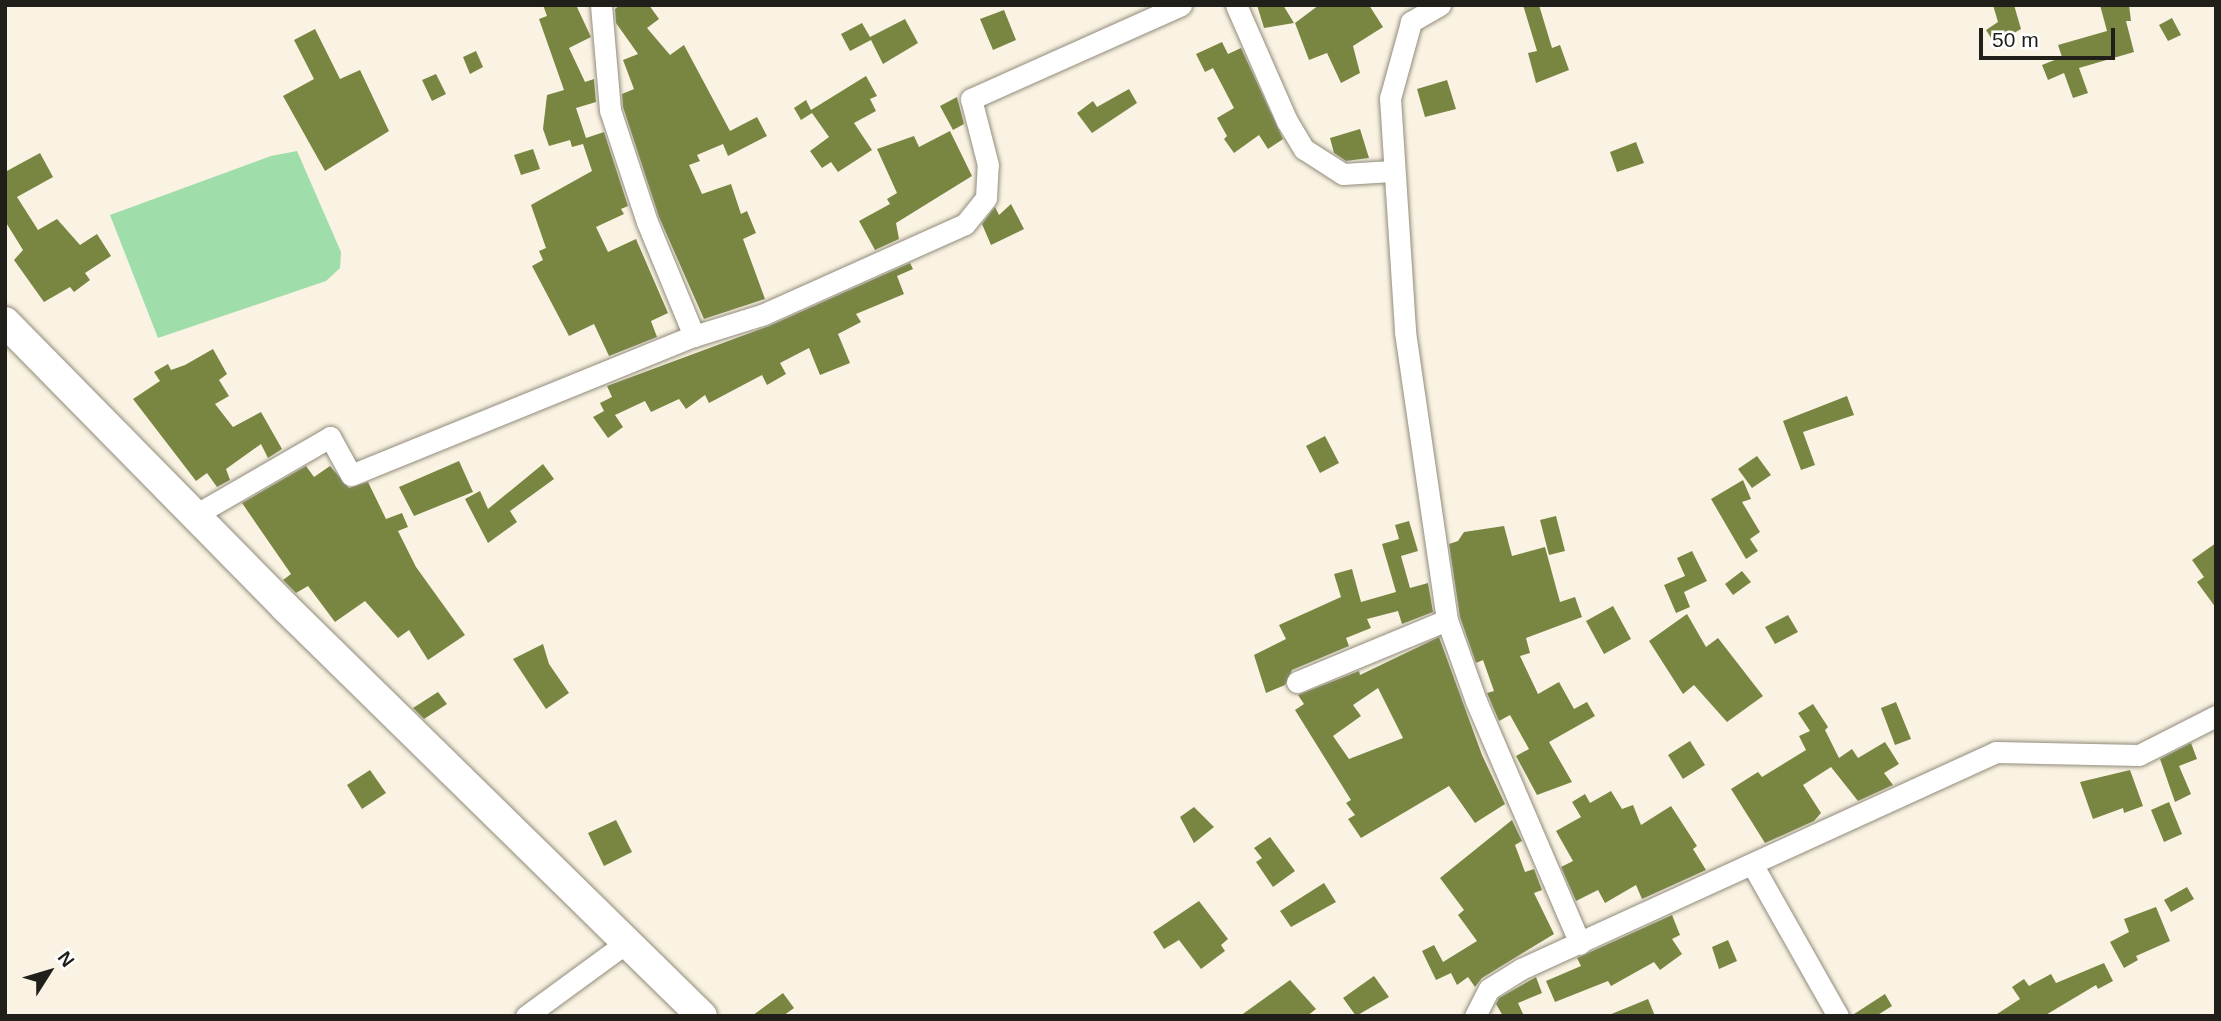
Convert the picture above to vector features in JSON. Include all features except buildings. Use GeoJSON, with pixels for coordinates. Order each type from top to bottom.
{"type":"FeatureCollection","features":[{"type":"Feature","properties":{"kind":"street"},"geometry":{"type":"LineString","coordinates":[[601,5],[610,110],[647,222],[694,336]]}},
{"type":"Feature","properties":{"kind":"street"},"geometry":{"type":"LineString","coordinates":[[195,515],[330,437],[351,475],[694,336],[764,314],[965,224],[986,198],[988,165],[971,99],[1181,5]]}},
{"type":"Feature","properties":{"kind":"street"},"geometry":{"type":"LineString","coordinates":[[1236,5],[1287,121],[1304,149],[1343,174],[1392,172]]}},
{"type":"Feature","properties":{"kind":"street"},"geometry":{"type":"LineString","coordinates":[[1440,5],[1409,14],[1390,98],[1392,172],[1405,332],[1447,620],[1476,701],[1580,944]]}},
{"type":"Feature","properties":{"kind":"street"},"geometry":{"type":"LineString","coordinates":[[5,322],[195,515],[702,1016]]}},
{"type":"Feature","properties":{"kind":"street"},"geometry":{"type":"LineString","coordinates":[[1297,682],[1447,620]]}},
{"type":"Feature","properties":{"kind":"street"},"geometry":{"type":"LineString","coordinates":[[1475,1016],[1489,989],[1521,969],[1996,752],[2140,755],[2216,716]]}},
{"type":"Feature","properties":{"kind":"street"},"geometry":{"type":"LineString","coordinates":[[1752,864],[1839,1016]]}},
{"type":"Feature","properties":{"kind":"street"},"geometry":{"type":"LineString","coordinates":[[526,1016],[627,942]]}},
{"type":"Feature","properties":{"kind":"shaded area"},"geometry":{"type":"Polygon","coordinates":[[[297,151],[341,252],[340,268],[326,281],[158,338],[110,215],[271,156],[297,151]]]}}]}
